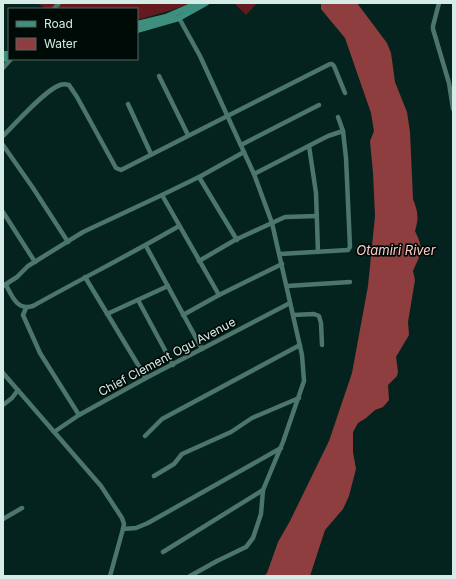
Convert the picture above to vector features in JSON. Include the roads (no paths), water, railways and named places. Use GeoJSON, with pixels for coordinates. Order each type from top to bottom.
{"type":"FeatureCollection","features":[{"type":"Feature","properties":{"kind":"main road"},"geometry":{"type":"LineString","coordinates":[[138,24],[166,17],[198,3]]}},
{"type":"Feature","properties":{"kind":"main road"},"geometry":{"type":"LineString","coordinates":[[138,30],[179,18],[206,3]]}},
{"type":"Feature","properties":{"kind":"street"},"geometry":{"type":"LineString","coordinates":[[439,3],[433,29],[451,83],[453,109]]}},
{"type":"Feature","properties":{"kind":"street"},"geometry":{"type":"LineString","coordinates":[[179,18],[200,56],[241,145],[254,174],[272,223],[300,345],[304,381],[281,448],[263,490],[262,514],[253,538],[246,546],[217,560],[190,576]]}},
{"type":"Feature","properties":{"kind":"street"},"geometry":{"type":"LineString","coordinates":[[3,136],[51,89],[58,85],[69,85],[116,168],[121,170],[332,64],[345,93]]}},
{"type":"Feature","properties":{"kind":"street"},"geometry":{"type":"LineString","coordinates":[[160,76],[188,135]]}},
{"type":"Feature","properties":{"kind":"street"},"geometry":{"type":"LineString","coordinates":[[128,104],[152,154]]}},
{"type":"Feature","properties":{"kind":"street"},"geometry":{"type":"LineString","coordinates":[[241,145],[319,106]]}},
{"type":"Feature","properties":{"kind":"street"},"geometry":{"type":"LineString","coordinates":[[280,254],[348,250],[350,247],[346,158],[343,131],[338,117]]}},
{"type":"Feature","properties":{"kind":"street"},"geometry":{"type":"LineString","coordinates":[[254,174],[328,136],[343,131]]}},
{"type":"Feature","properties":{"kind":"street"},"geometry":{"type":"LineString","coordinates":[[3,145],[68,242]]}},
{"type":"Feature","properties":{"kind":"street"},"geometry":{"type":"LineString","coordinates":[[309,146],[318,216],[318,252]]}},
{"type":"Feature","properties":{"kind":"street"},"geometry":{"type":"LineString","coordinates":[[180,226],[146,246],[85,276],[33,306],[26,308],[21,307],[4,285],[35,262],[83,232],[162,196],[244,152]]}},
{"type":"Feature","properties":{"kind":"street"},"geometry":{"type":"LineString","coordinates":[[199,177],[237,240]]}},
{"type":"Feature","properties":{"kind":"street"},"geometry":{"type":"LineString","coordinates":[[162,196],[219,294]]}},
{"type":"Feature","properties":{"kind":"street"},"geometry":{"type":"LineString","coordinates":[[3,212],[35,262]]}},
{"type":"Feature","properties":{"kind":"street"},"geometry":{"type":"LineString","coordinates":[[199,261],[237,240],[285,217],[318,216]]}},
{"type":"Feature","properties":{"kind":"street"},"geometry":{"type":"LineString","coordinates":[[146,246],[202,349]]}},
{"type":"Feature","properties":{"kind":"street"},"geometry":{"type":"LineString","coordinates":[[183,315],[219,294],[282,264]]}},
{"type":"Feature","properties":{"kind":"street"},"geometry":{"type":"LineString","coordinates":[[85,276],[146,378]]}},
{"type":"Feature","properties":{"kind":"street"},"geometry":{"type":"LineString","coordinates":[[287,286],[350,282]]}},
{"type":"Feature","properties":{"kind":"street"},"geometry":{"type":"LineString","coordinates":[[107,314],[168,286]]}},
{"type":"Feature","properties":{"kind":"street"},"geometry":{"type":"LineString","coordinates":[[138,300],[173,364]]}},
{"type":"Feature","properties":{"kind":"street","name":"Chief Clement Ogu Avenue"},"geometry":{"type":"LineString","coordinates":[[54,432],[79,415],[146,378],[290,303]]}},
{"type":"Feature","properties":{"kind":"street"},"geometry":{"type":"LineString","coordinates":[[26,308],[23,315],[40,353],[79,415]]}},
{"type":"Feature","properties":{"kind":"street"},"geometry":{"type":"LineString","coordinates":[[293,315],[314,314],[319,316],[321,323],[322,345]]}},
{"type":"Feature","properties":{"kind":"street"},"geometry":{"type":"LineString","coordinates":[[145,436],[162,419],[300,345]]}},
{"type":"Feature","properties":{"kind":"street"},"geometry":{"type":"LineString","coordinates":[[3,373],[101,486],[122,518],[124,524],[123,529],[110,576]]}},
{"type":"Feature","properties":{"kind":"street"},"geometry":{"type":"LineString","coordinates":[[3,405],[12,398],[18,390]]}},
{"type":"Feature","properties":{"kind":"street"},"geometry":{"type":"LineString","coordinates":[[154,476],[174,464],[182,454],[231,432],[252,418],[299,398]]}},
{"type":"Feature","properties":{"kind":"street"},"geometry":{"type":"LineString","coordinates":[[123,529],[136,528],[148,523],[281,448]]}},
{"type":"Feature","properties":{"kind":"street"},"geometry":{"type":"LineString","coordinates":[[163,552],[263,490]]}},
{"type":"Feature","properties":{"kind":"street"},"geometry":{"type":"LineString","coordinates":[[3,519],[22,508]]}},
{"type":"Feature","properties":{"kind":"water","name":"Otamiri River"},"geometry":{"type":"Polygon","coordinates":[[[321,3],[357,3],[387,43],[391,53],[395,82],[407,112],[410,132],[413,199],[417,215],[415,231],[420,243],[421,252],[413,271],[415,280],[408,322],[409,335],[396,357],[398,372],[397,376],[388,385],[389,400],[383,407],[375,410],[358,423],[353,432],[353,452],[356,469],[349,496],[343,509],[325,530],[310,576],[264,576],[267,573],[278,542],[290,521],[329,441],[352,373],[368,286],[375,216],[370,141],[374,131],[371,113],[345,38],[321,9],[321,3]]]}}]}
